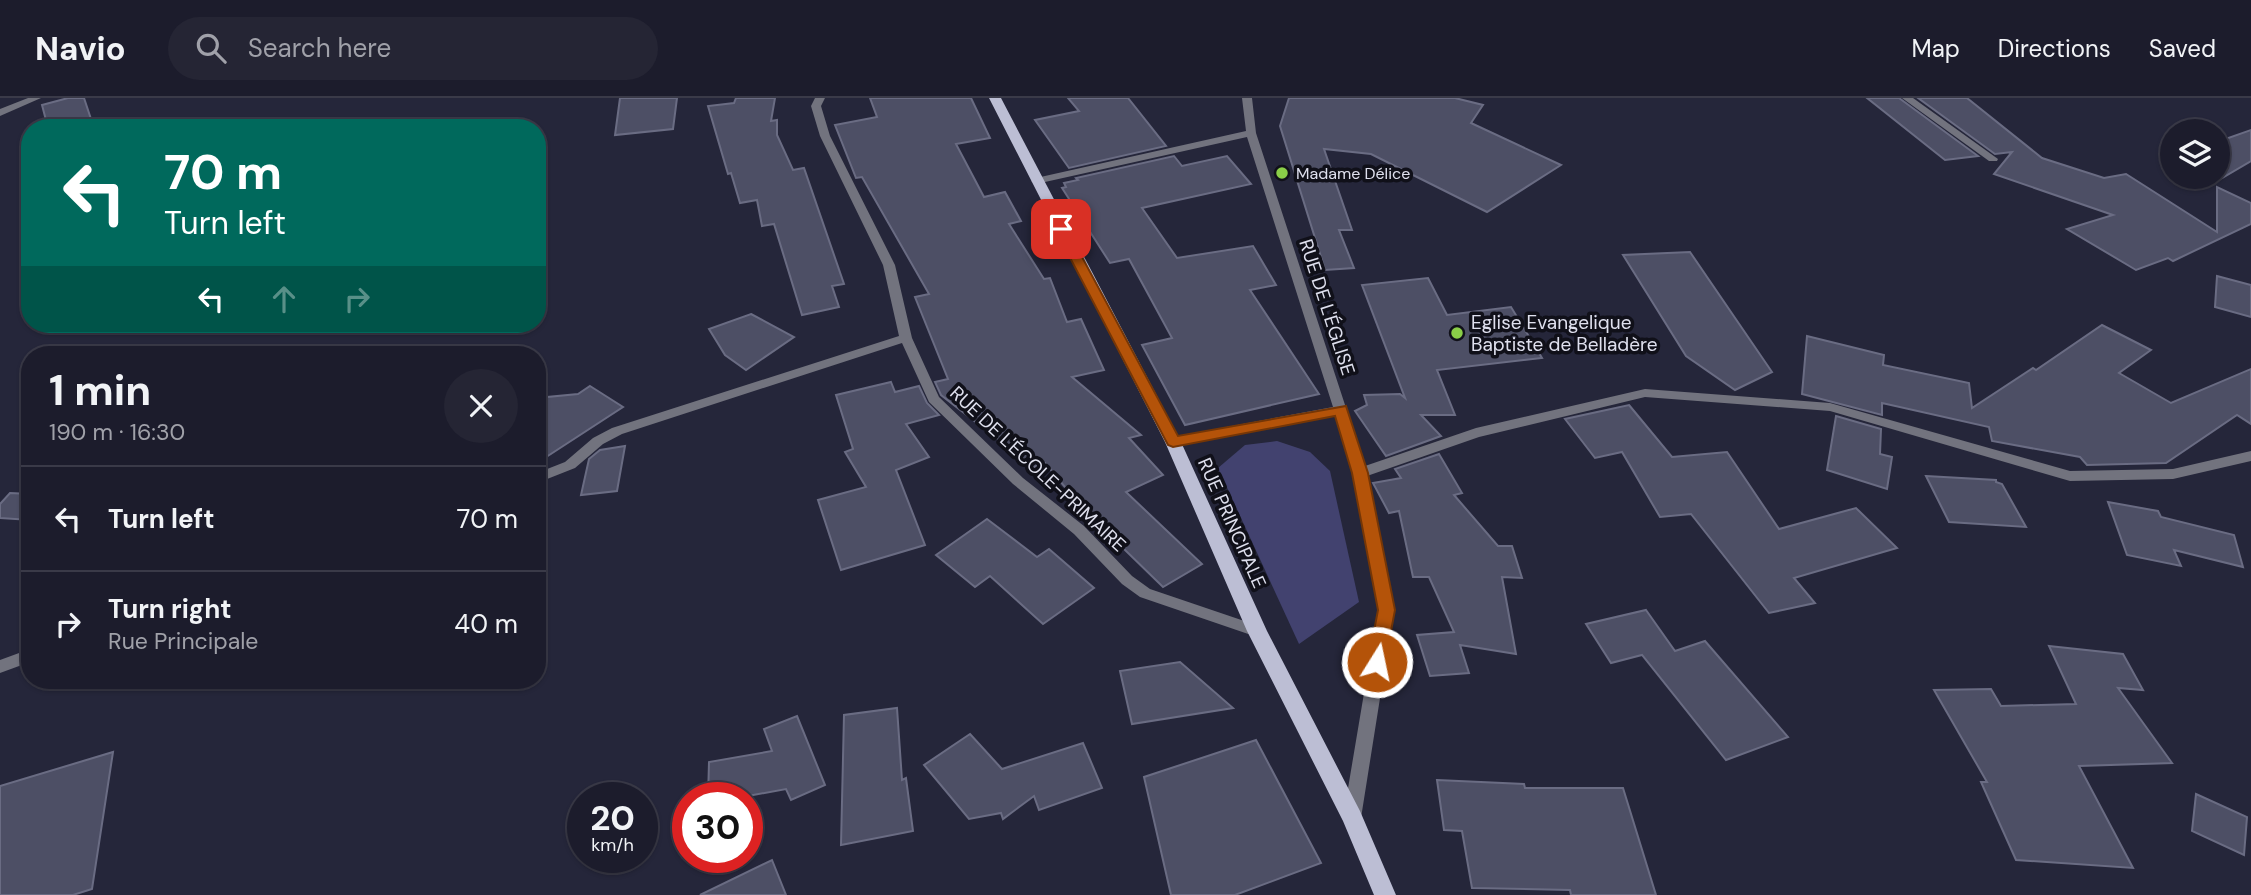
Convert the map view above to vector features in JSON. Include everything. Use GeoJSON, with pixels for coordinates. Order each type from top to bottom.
{"type":"FeatureCollection","features":[{"type":"Feature","properties":{"kind":"main road","name":"RUE PRINCIPALE"},"geometry":{"type":"LineString","coordinates":[[995,98],[1173,442],[1257,631],[1352,818],[1385,895]]}},
{"type":"Feature","properties":{"kind":"street"},"geometry":{"type":"LineString","coordinates":[[0,113],[36,98]]}},
{"type":"Feature","properties":{"kind":"street","name":"RUE DE L'ÉCOLE-PRIMAIRE"},"geometry":{"type":"LineString","coordinates":[[820,98],[816,106],[825,135],[888,265],[906,338],[934,399],[1018,481],[1079,530],[1127,580],[1145,593],[1257,631]]}},
{"type":"Feature","properties":{"kind":"street","name":"RUE DE L'ÉGLISE"},"geometry":{"type":"LineString","coordinates":[[1247,98],[1251,133],[1360,473],[1386,610],[1352,818]]}},
{"type":"Feature","properties":{"kind":"street"},"geometry":{"type":"LineString","coordinates":[[1907,98],[1993,159]]}},
{"type":"Feature","properties":{"kind":"street"},"geometry":{"type":"LineString","coordinates":[[1036,181],[1251,133]]}},
{"type":"Feature","properties":{"kind":"street"},"geometry":{"type":"LineString","coordinates":[[546,475],[570,466],[598,441],[618,431],[906,338]]}},
{"type":"Feature","properties":{"kind":"street"},"geometry":{"type":"LineString","coordinates":[[1360,473],[1476,433],[1645,393],[1830,407],[2070,476],[2174,474],[2251,456]]}},
{"type":"Feature","properties":{"kind":"street"},"geometry":{"type":"LineString","coordinates":[[1173,442],[1341,410]]}},
{"type":"Feature","properties":{"kind":"street"},"geometry":{"type":"LineString","coordinates":[[0,667],[21,659]]}},
{"type":"Feature","properties":{"kind":"shaded area"},"geometry":{"type":"Polygon","coordinates":[[[1277,441],[1310,452],[1330,471],[1359,602],[1299,644],[1218,468],[1245,445],[1277,441]]]}},
{"type":"Feature","properties":{"kind":"building"},"geometry":{"type":"Polygon","coordinates":[[[68,98],[84,98],[91,119],[46,119],[42,105],[68,98]]]}},
{"type":"Feature","properties":{"kind":"building"},"geometry":{"type":"Polygon","coordinates":[[[620,98],[677,98],[673,129],[615,135],[620,98]]]}},
{"type":"Feature","properties":{"kind":"building"},"geometry":{"type":"Polygon","coordinates":[[[736,98],[775,98],[771,121],[777,120],[777,135],[793,170],[804,168],[844,284],[832,286],[839,307],[802,315],[774,224],[762,226],[757,200],[740,203],[731,173],[728,174],[708,106],[734,103],[736,98]]]}},
{"type":"Feature","properties":{"kind":"building"},"geometry":{"type":"Polygon","coordinates":[[[870,98],[971,98],[990,138],[956,144],[984,197],[1005,192],[1021,221],[1009,224],[1044,279],[1050,278],[1067,322],[1081,319],[1104,370],[1072,377],[1141,435],[1129,438],[1163,475],[1126,492],[1202,564],[1163,587],[1084,510],[1045,463],[1034,467],[941,395],[935,382],[948,379],[915,297],[929,294],[862,177],[856,178],[835,125],[877,117],[870,98]]]}},
{"type":"Feature","properties":{"kind":"building"},"geometry":{"type":"Polygon","coordinates":[[[1068,98],[1128,98],[1166,146],[1069,168],[1035,120],[1079,111],[1068,98]]]}},
{"type":"Feature","properties":{"kind":"building"},"geometry":{"type":"Polygon","coordinates":[[[1289,98],[1455,98],[1483,105],[1471,123],[1561,165],[1487,212],[1371,154],[1324,149],[1352,230],[1339,230],[1354,268],[1325,270],[1280,126],[1289,98]]]}},
{"type":"Feature","properties":{"kind":"building"},"geometry":{"type":"Polygon","coordinates":[[[1867,98],[1899,98],[1978,156],[1945,160],[1867,98]]]}},
{"type":"Feature","properties":{"kind":"building"},"geometry":{"type":"Polygon","coordinates":[[[1918,98],[1967,98],[2042,158],[2104,178],[2126,174],[2217,232],[2217,189],[2221,189],[2251,203],[2251,224],[2173,261],[2168,258],[2136,270],[2067,229],[2113,215],[1994,174],[2012,152],[1995,154],[1918,98]]]}},
{"type":"Feature","properties":{"kind":"building"},"geometry":{"type":"Polygon","coordinates":[[[2251,130],[2251,161],[2230,173],[2230,137],[2251,130]]]}},
{"type":"Feature","properties":{"kind":"building"},"geometry":{"type":"Polygon","coordinates":[[[1174,156],[1182,166],[1227,156],[1251,184],[1142,208],[1177,258],[1253,246],[1276,285],[1250,290],[1319,394],[1185,425],[1142,345],[1172,338],[1129,259],[1110,263],[1062,188],[1066,187],[1064,183],[1078,180],[1076,178],[1174,156]]]}},
{"type":"Feature","properties":{"kind":"building"},"geometry":{"type":"Polygon","coordinates":[[[1690,252],[1772,372],[1735,390],[1686,356],[1623,255],[1690,252]]]}},
{"type":"Feature","properties":{"kind":"building"},"geometry":{"type":"Polygon","coordinates":[[[2217,276],[2251,285],[2251,317],[2215,307],[2217,276]]]}},
{"type":"Feature","properties":{"kind":"building"},"geometry":{"type":"Polygon","coordinates":[[[1428,278],[1447,315],[1511,307],[1542,358],[1437,370],[1455,415],[1421,415],[1441,436],[1386,456],[1355,411],[1367,405],[1364,395],[1400,394],[1405,398],[1362,285],[1428,278]]]}},
{"type":"Feature","properties":{"kind":"building"},"geometry":{"type":"Polygon","coordinates":[[[751,314],[794,337],[746,370],[725,355],[709,329],[751,314]]]}},
{"type":"Feature","properties":{"kind":"building"},"geometry":{"type":"Polygon","coordinates":[[[2102,325],[2151,350],[2119,373],[2171,403],[2251,369],[2251,424],[2237,415],[2166,463],[2087,465],[2080,457],[1992,441],[1989,427],[1882,403],[1882,415],[1802,394],[1807,336],[1884,355],[1883,365],[1969,383],[1972,408],[2033,368],[2036,370],[2102,325]]]}},
{"type":"Feature","properties":{"kind":"building"},"geometry":{"type":"Polygon","coordinates":[[[891,382],[895,392],[919,386],[927,403],[939,415],[906,424],[929,457],[896,470],[925,545],[841,570],[818,500],[866,487],[845,452],[853,449],[836,395],[891,382]]]}},
{"type":"Feature","properties":{"kind":"building"},"geometry":{"type":"Polygon","coordinates":[[[590,386],[623,407],[546,457],[546,397],[578,394],[590,386]]]}},
{"type":"Feature","properties":{"kind":"building"},"geometry":{"type":"Polygon","coordinates":[[[1629,405],[1672,457],[1727,452],[1779,529],[1856,508],[1897,548],[1794,578],[1815,603],[1769,613],[1691,514],[1660,517],[1622,452],[1595,458],[1565,419],[1629,405]]]}},
{"type":"Feature","properties":{"kind":"building"},"geometry":{"type":"Polygon","coordinates":[[[1836,416],[1881,429],[1880,454],[1892,457],[1887,489],[1827,470],[1836,416]]]}},
{"type":"Feature","properties":{"kind":"building"},"geometry":{"type":"Polygon","coordinates":[[[625,446],[617,491],[581,495],[589,459],[600,450],[625,446]]]}},
{"type":"Feature","properties":{"kind":"building"},"geometry":{"type":"Polygon","coordinates":[[[1439,454],[1462,493],[1454,495],[1498,546],[1512,546],[1522,578],[1502,577],[1516,654],[1460,645],[1469,673],[1430,676],[1417,635],[1454,632],[1429,577],[1413,577],[1399,511],[1389,513],[1373,483],[1401,478],[1395,469],[1439,454]]]}},
{"type":"Feature","properties":{"kind":"building"},"geometry":{"type":"Polygon","coordinates":[[[1926,476],[1996,480],[2002,484],[2026,527],[1949,522],[1926,476]]]}},
{"type":"Feature","properties":{"kind":"building"},"geometry":{"type":"Polygon","coordinates":[[[10,493],[21,494],[21,519],[0,518],[0,504],[10,493]]]}},
{"type":"Feature","properties":{"kind":"building"},"geometry":{"type":"Polygon","coordinates":[[[2108,502],[2158,511],[2161,517],[2234,535],[2243,567],[2174,550],[2181,566],[2127,555],[2108,502]]]}},
{"type":"Feature","properties":{"kind":"building"},"geometry":{"type":"Polygon","coordinates":[[[987,519],[1037,557],[1049,549],[1094,588],[1043,624],[990,576],[975,587],[936,555],[987,519]]]}},
{"type":"Feature","properties":{"kind":"building"},"geometry":{"type":"Polygon","coordinates":[[[1646,610],[1675,651],[1705,641],[1788,737],[1726,760],[1642,655],[1611,663],[1586,624],[1646,610]]]}},
{"type":"Feature","properties":{"kind":"building"},"geometry":{"type":"Polygon","coordinates":[[[2049,646],[2123,654],[2143,690],[2118,688],[2172,763],[2079,766],[2133,868],[2016,860],[1981,782],[1987,782],[1934,690],[1991,689],[2001,706],[2076,704],[2049,646]]]}},
{"type":"Feature","properties":{"kind":"building"},"geometry":{"type":"Polygon","coordinates":[[[1180,662],[1233,708],[1132,724],[1120,671],[1180,662]]]}},
{"type":"Feature","properties":{"kind":"building"},"geometry":{"type":"Polygon","coordinates":[[[897,708],[902,780],[906,778],[913,831],[841,845],[844,715],[897,708]]]}},
{"type":"Feature","properties":{"kind":"building"},"geometry":{"type":"Polygon","coordinates":[[[797,716],[825,785],[791,800],[786,789],[763,793],[763,782],[708,782],[709,762],[772,751],[764,729],[797,716]]]}},
{"type":"Feature","properties":{"kind":"building"},"geometry":{"type":"Polygon","coordinates":[[[970,734],[1002,769],[1083,743],[1102,788],[1039,810],[1034,796],[1003,819],[1001,813],[969,819],[924,765],[970,734]]]}},
{"type":"Feature","properties":{"kind":"building"},"geometry":{"type":"Polygon","coordinates":[[[1256,740],[1321,863],[1235,895],[1171,895],[1144,777],[1256,740]]]}},
{"type":"Feature","properties":{"kind":"building"},"geometry":{"type":"Polygon","coordinates":[[[113,752],[92,889],[73,895],[0,895],[0,786],[113,752]]]}},
{"type":"Feature","properties":{"kind":"building"},"geometry":{"type":"Polygon","coordinates":[[[1437,780],[1524,784],[1525,788],[1623,788],[1656,895],[1571,895],[1570,890],[1472,888],[1462,831],[1444,830],[1437,780]]]}},
{"type":"Feature","properties":{"kind":"building"},"geometry":{"type":"Polygon","coordinates":[[[2196,794],[2247,817],[2244,855],[2192,831],[2196,794]]]}},
{"type":"Feature","properties":{"kind":"building"},"geometry":{"type":"Polygon","coordinates":[[[772,860],[786,895],[700,895],[745,873],[763,873],[763,864],[772,860]]]}},
{"type":"Feature","properties":{"kind":"place","name":"Madame Délice"},"geometry":{"type":"Point","coordinates":[1282,173]}},
{"type":"Feature","properties":{"kind":"place","name":"Eglise Evangelique Baptiste de Belladère"},"geometry":{"type":"Point","coordinates":[1457,333]}},
{"type":"Feature","properties":{"kind":"route"},"geometry":{"type":"LineString","coordinates":[[1061,229],[1173,442],[1341,410],[1360,473],[1386,610],[1377,662]]}}]}
